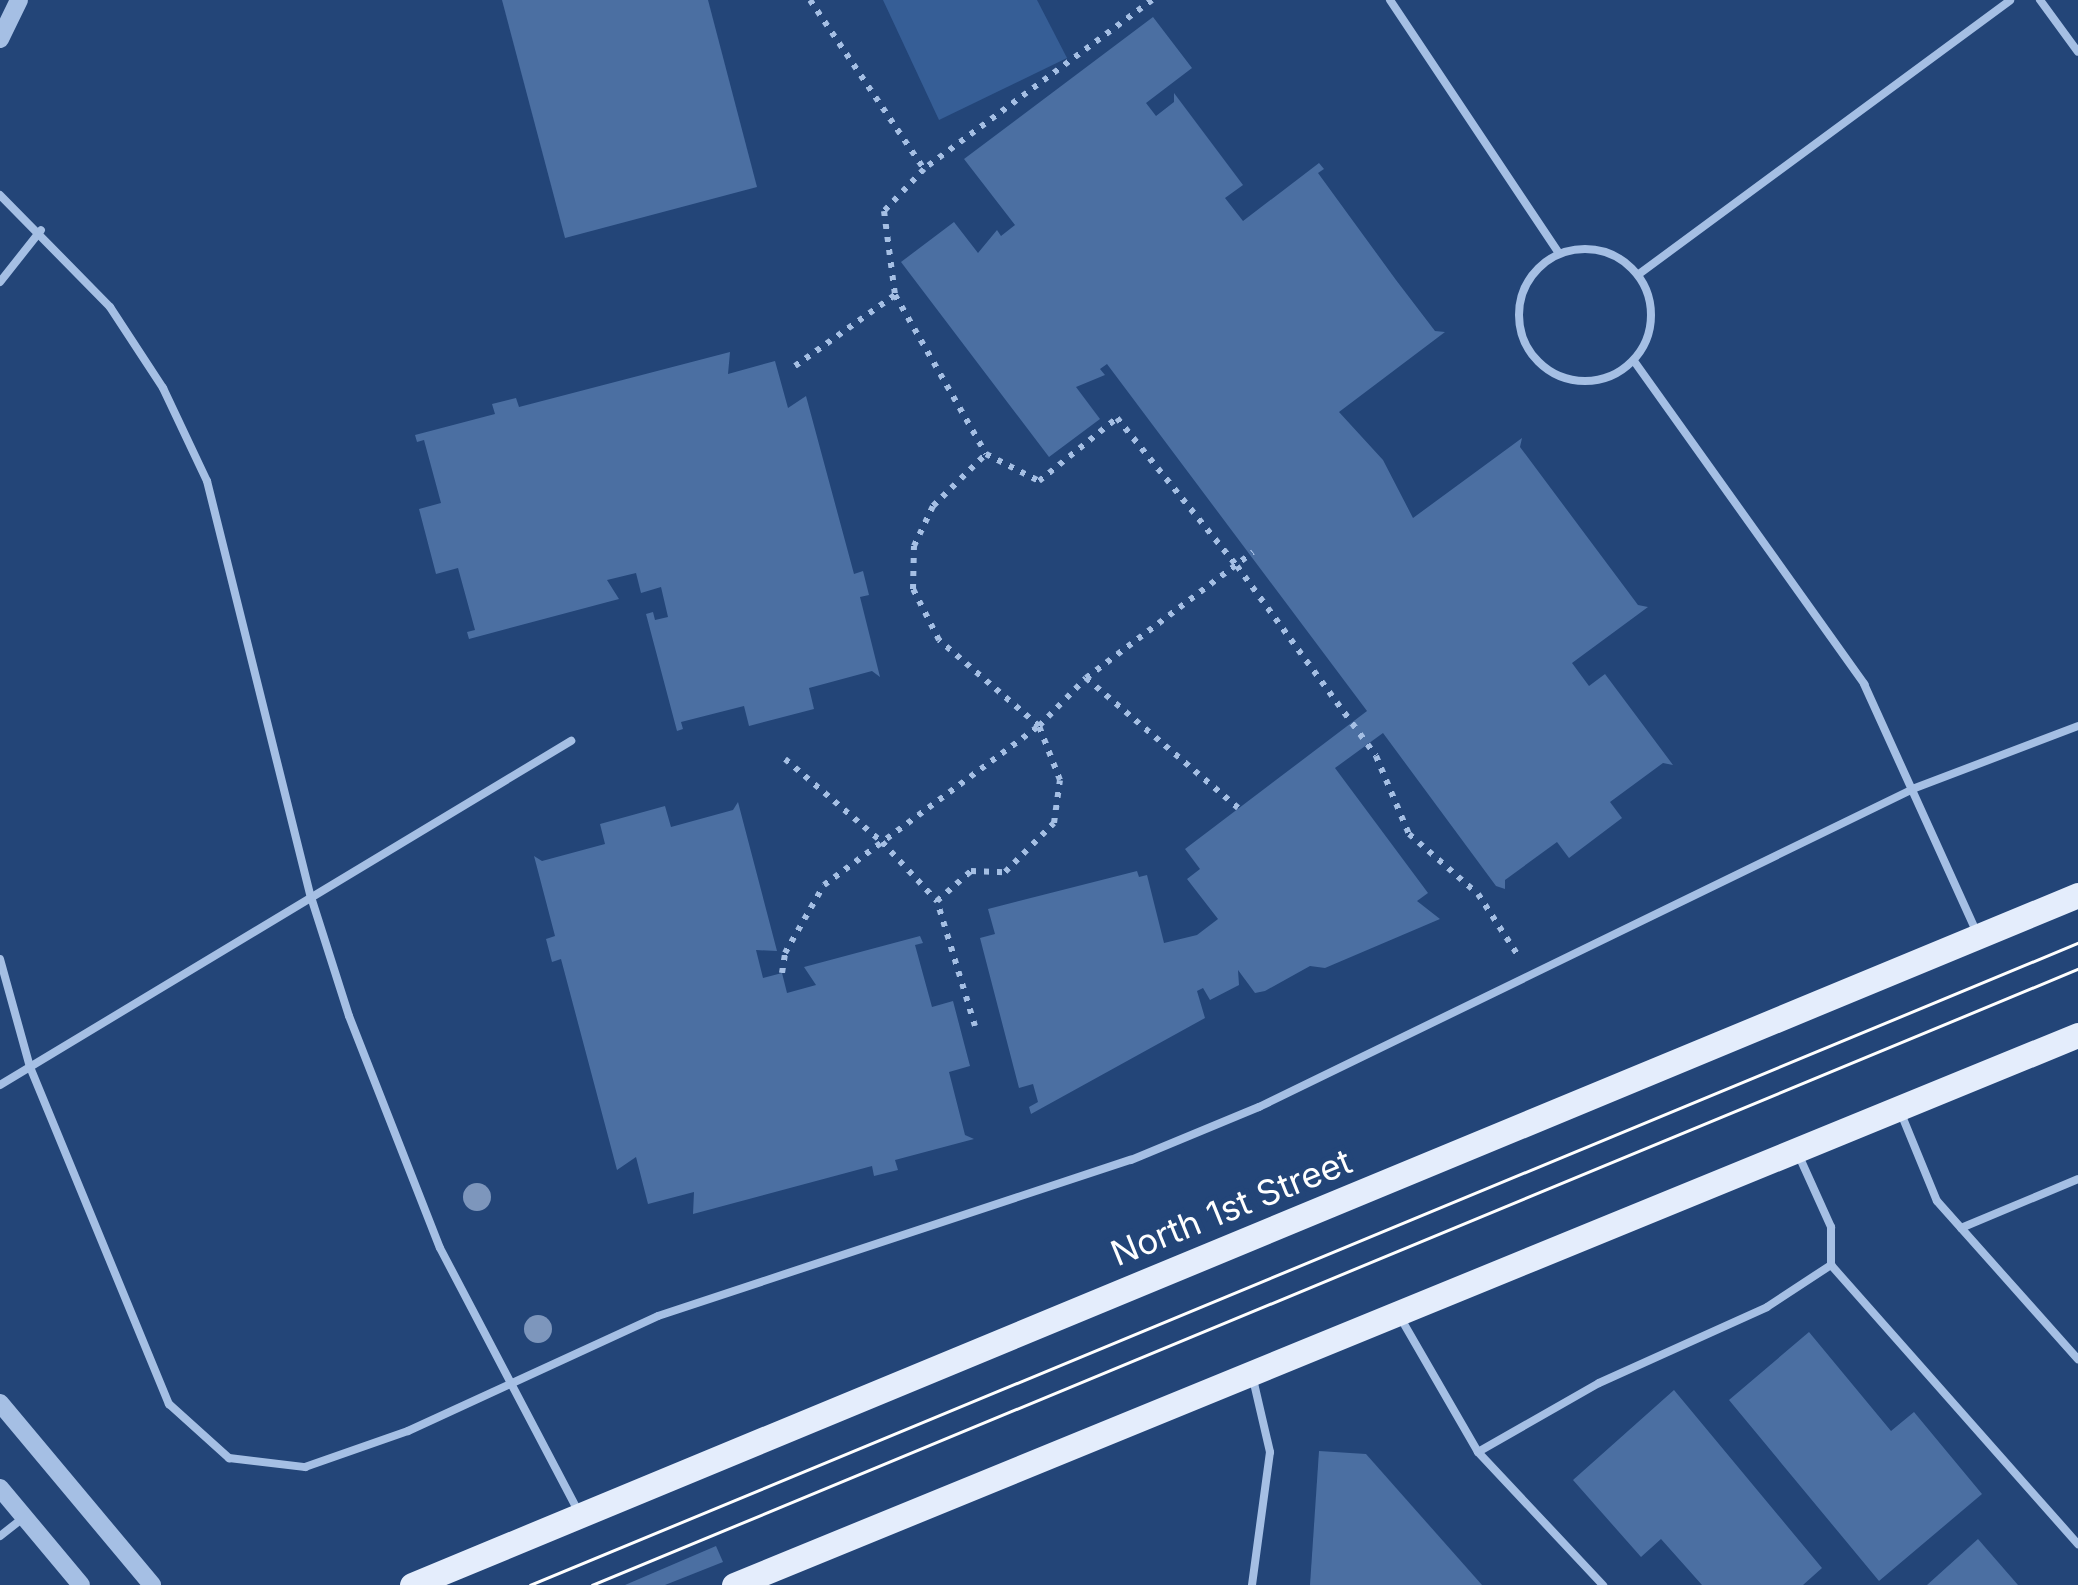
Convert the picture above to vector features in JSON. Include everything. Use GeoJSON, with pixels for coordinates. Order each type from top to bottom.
{"type":"FeatureCollection","features":[{"type":"Feature","properties":{"kind":"main road","name":"North 1st Street"},"geometry":{"type":"LineString","coordinates":[[412,1585],[2078,895]]}},
{"type":"Feature","properties":{"kind":"main road"},"geometry":{"type":"LineString","coordinates":[[734,1585],[775,1577],[1398,1313],[2078,1035]]}},
{"type":"Feature","properties":{"kind":"street"},"geometry":{"type":"LineString","coordinates":[[0,39],[18,0]]}},
{"type":"Feature","properties":{"kind":"street"},"geometry":{"type":"LineString","coordinates":[[0,1404],[152,1585]]}},
{"type":"Feature","properties":{"kind":"street"},"geometry":{"type":"LineString","coordinates":[[0,1488],[81,1585]]}},
{"type":"Feature","properties":{"kind":"lane"},"geometry":{"type":"LineString","coordinates":[[1390,0],[1558,252]]}},
{"type":"Feature","properties":{"kind":"lane"},"geometry":{"type":"LineString","coordinates":[[1639,274],[2010,0]]}},
{"type":"Feature","properties":{"kind":"lane"},"geometry":{"type":"LineString","coordinates":[[2040,0],[2078,52]]}},
{"type":"Feature","properties":{"kind":"lane"},"geometry":{"type":"LineString","coordinates":[[0,195],[41,230],[110,307],[164,388],[207,480],[311,897],[398,1146],[509,1386],[580,1514]]}},
{"type":"Feature","properties":{"kind":"lane"},"geometry":{"type":"LineString","coordinates":[[0,282],[41,230]]}},
{"type":"Feature","properties":{"kind":"lane"},"geometry":{"type":"LineString","coordinates":[[1586,248],[1639,274],[1651,334],[1634,360],[1599,380],[1562,380],[1532,353],[1516,318],[1528,281],[1558,252],[1586,248]]}},
{"type":"Feature","properties":{"kind":"lane"},"geometry":{"type":"LineString","coordinates":[[1634,360],[1813,606],[1864,684],[1916,788],[1978,936]]}},
{"type":"Feature","properties":{"kind":"lane"},"geometry":{"type":"LineString","coordinates":[[0,960],[30,1067],[168,1404],[229,1458],[304,1467],[509,1386],[658,1316],[1131,1160],[1258,1107],[1528,972],[1916,788],[2078,726]]}},
{"type":"Feature","properties":{"kind":"lane"},"geometry":{"type":"LineString","coordinates":[[0,1085],[571,741]]}},
{"type":"Feature","properties":{"kind":"lane"},"geometry":{"type":"LineString","coordinates":[[1899,1107],[1937,1201],[2078,1359]]}},
{"type":"Feature","properties":{"kind":"lane"},"geometry":{"type":"LineString","coordinates":[[1795,1148],[1831,1227],[1831,1265],[2078,1544]]}},
{"type":"Feature","properties":{"kind":"lane"},"geometry":{"type":"LineString","coordinates":[[1961,1228],[2078,1180]]}},
{"type":"Feature","properties":{"kind":"lane"},"geometry":{"type":"LineString","coordinates":[[1478,1452],[1599,1383],[1767,1307],[1831,1265]]}},
{"type":"Feature","properties":{"kind":"lane"},"geometry":{"type":"LineString","coordinates":[[1398,1313],[1478,1452],[1603,1585]]}},
{"type":"Feature","properties":{"kind":"lane"},"geometry":{"type":"LineString","coordinates":[[1252,1374],[1270,1452],[1252,1585]]}},
{"type":"Feature","properties":{"kind":"lane"},"geometry":{"type":"LineString","coordinates":[[0,1536],[24,1517]]}},
{"type":"Feature","properties":{"kind":"path"},"geometry":{"type":"LineString","coordinates":[[810,0],[924,169]]}},
{"type":"Feature","properties":{"kind":"path"},"geometry":{"type":"LineString","coordinates":[[1152,0],[924,169],[884,211],[895,295],[986,454],[1039,481],[1117,418],[1237,566],[1376,756],[1409,834],[1478,894],[1528,972]]}},
{"type":"Feature","properties":{"kind":"path"},"geometry":{"type":"LineString","coordinates":[[795,366],[895,295]]}},
{"type":"Feature","properties":{"kind":"path"},"geometry":{"type":"LineString","coordinates":[[937,900],[971,871],[1005,872],[1054,822],[1060,780],[1039,726],[940,640],[913,589],[914,546],[933,506],[986,454]]}},
{"type":"Feature","properties":{"kind":"path"},"geometry":{"type":"LineString","coordinates":[[782,973],[784,953],[824,885],[1039,726],[1086,678],[1253,552]]}},
{"type":"Feature","properties":{"kind":"path"},"geometry":{"type":"LineString","coordinates":[[1086,678],[1238,808]]}},
{"type":"Feature","properties":{"kind":"path"},"geometry":{"type":"LineString","coordinates":[[786,759],[882,842],[937,900],[975,1026]]}},
{"type":"Feature","properties":{"kind":"shaded area"},"geometry":{"type":"Polygon","coordinates":[[[883,0],[1037,0],[1067,58],[939,120],[883,0]]]}},
{"type":"Feature","properties":{"kind":"building"},"geometry":{"type":"Polygon","coordinates":[[[502,0],[708,0],[757,187],[565,238],[502,0]]]}},
{"type":"Feature","properties":{"kind":"building"},"geometry":{"type":"Polygon","coordinates":[[[1153,17],[1192,68],[1146,103],[1156,116],[1174,102],[1174,93],[1243,185],[1225,198],[1243,221],[1319,163],[1324,169],[1318,173],[1396,280],[1435,331],[1445,332],[1339,412],[1383,460],[1413,518],[1522,438],[1520,447],[1638,605],[1648,607],[1572,663],[1589,686],[1605,674],[1673,765],[1663,763],[1610,802],[1622,818],[1569,858],[1557,842],[1505,880],[1505,889],[1496,886],[1383,733],[1335,768],[1428,893],[1417,901],[1440,919],[1325,968],[1310,966],[1265,991],[1255,993],[1238,970],[1239,985],[1210,1000],[1203,988],[1197,991],[1205,1018],[1031,1114],[1029,1107],[1038,1102],[1033,1084],[1019,1088],[980,938],[995,934],[988,909],[1137,871],[1139,877],[1147,875],[1164,943],[1197,935],[1218,919],[1187,879],[1200,869],[1185,849],[1367,711],[1107,364],[1100,369],[1105,375],[1076,387],[1100,419],[1049,457],[901,262],[954,222],[978,253],[997,230],[1001,236],[1015,225],[964,159],[1153,17]]]}},
{"type":"Feature","properties":{"kind":"building"},"geometry":{"type":"Polygon","coordinates":[[[730,352],[728,374],[775,361],[788,408],[806,396],[854,574],[863,571],[869,595],[860,597],[880,677],[872,671],[809,688],[814,709],[749,726],[744,706],[681,722],[683,729],[677,731],[646,614],[653,612],[655,620],[668,617],[661,587],[641,593],[636,573],[607,580],[619,599],[469,639],[467,632],[475,630],[458,568],[436,574],[419,509],[441,503],[424,440],[417,442],[415,435],[495,414],[492,404],[516,398],[519,407],[730,352]]]}},
{"type":"Feature","properties":{"kind":"building"},"geometry":{"type":"Polygon","coordinates":[[[738,802],[777,951],[756,950],[763,978],[782,973],[787,993],[816,985],[804,967],[920,936],[923,943],[915,945],[932,1007],[953,1001],[970,1066],[949,1072],[965,1135],[974,1139],[895,1160],[898,1170],[874,1176],[872,1166],[693,1214],[694,1192],[648,1204],[636,1157],[617,1170],[561,959],[552,962],[546,939],[555,936],[534,856],[542,861],[605,844],[600,824],[665,806],[671,827],[733,810],[738,802]]]}},
{"type":"Feature","properties":{"kind":"building"},"geometry":{"type":"Polygon","coordinates":[[[1809,1332],[1891,1431],[1914,1412],[1982,1494],[1879,1581],[1729,1400],[1809,1332]]]}},
{"type":"Feature","properties":{"kind":"building"},"geometry":{"type":"Polygon","coordinates":[[[1674,1390],[1822,1568],[1803,1585],[1702,1585],[1661,1539],[1641,1557],[1573,1480],[1674,1390]]]}},
{"type":"Feature","properties":{"kind":"building"},"geometry":{"type":"Polygon","coordinates":[[[1319,1451],[1366,1454],[1482,1585],[1310,1585],[1319,1451]]]}},
{"type":"Feature","properties":{"kind":"building"},"geometry":{"type":"Polygon","coordinates":[[[1978,1539],[2018,1585],[1927,1585],[1978,1539]]]}},
{"type":"Feature","properties":{"kind":"building"},"geometry":{"type":"Polygon","coordinates":[[[716,1546],[723,1562],[665,1585],[625,1585],[716,1546]]]}},
{"type":"Feature","properties":{"kind":"tram line"},"geometry":{"type":"LineString","coordinates":[[530,1585],[2078,943]]}},
{"type":"Feature","properties":{"kind":"tram line"},"geometry":{"type":"LineString","coordinates":[[592,1585],[2078,969]]}}]}
